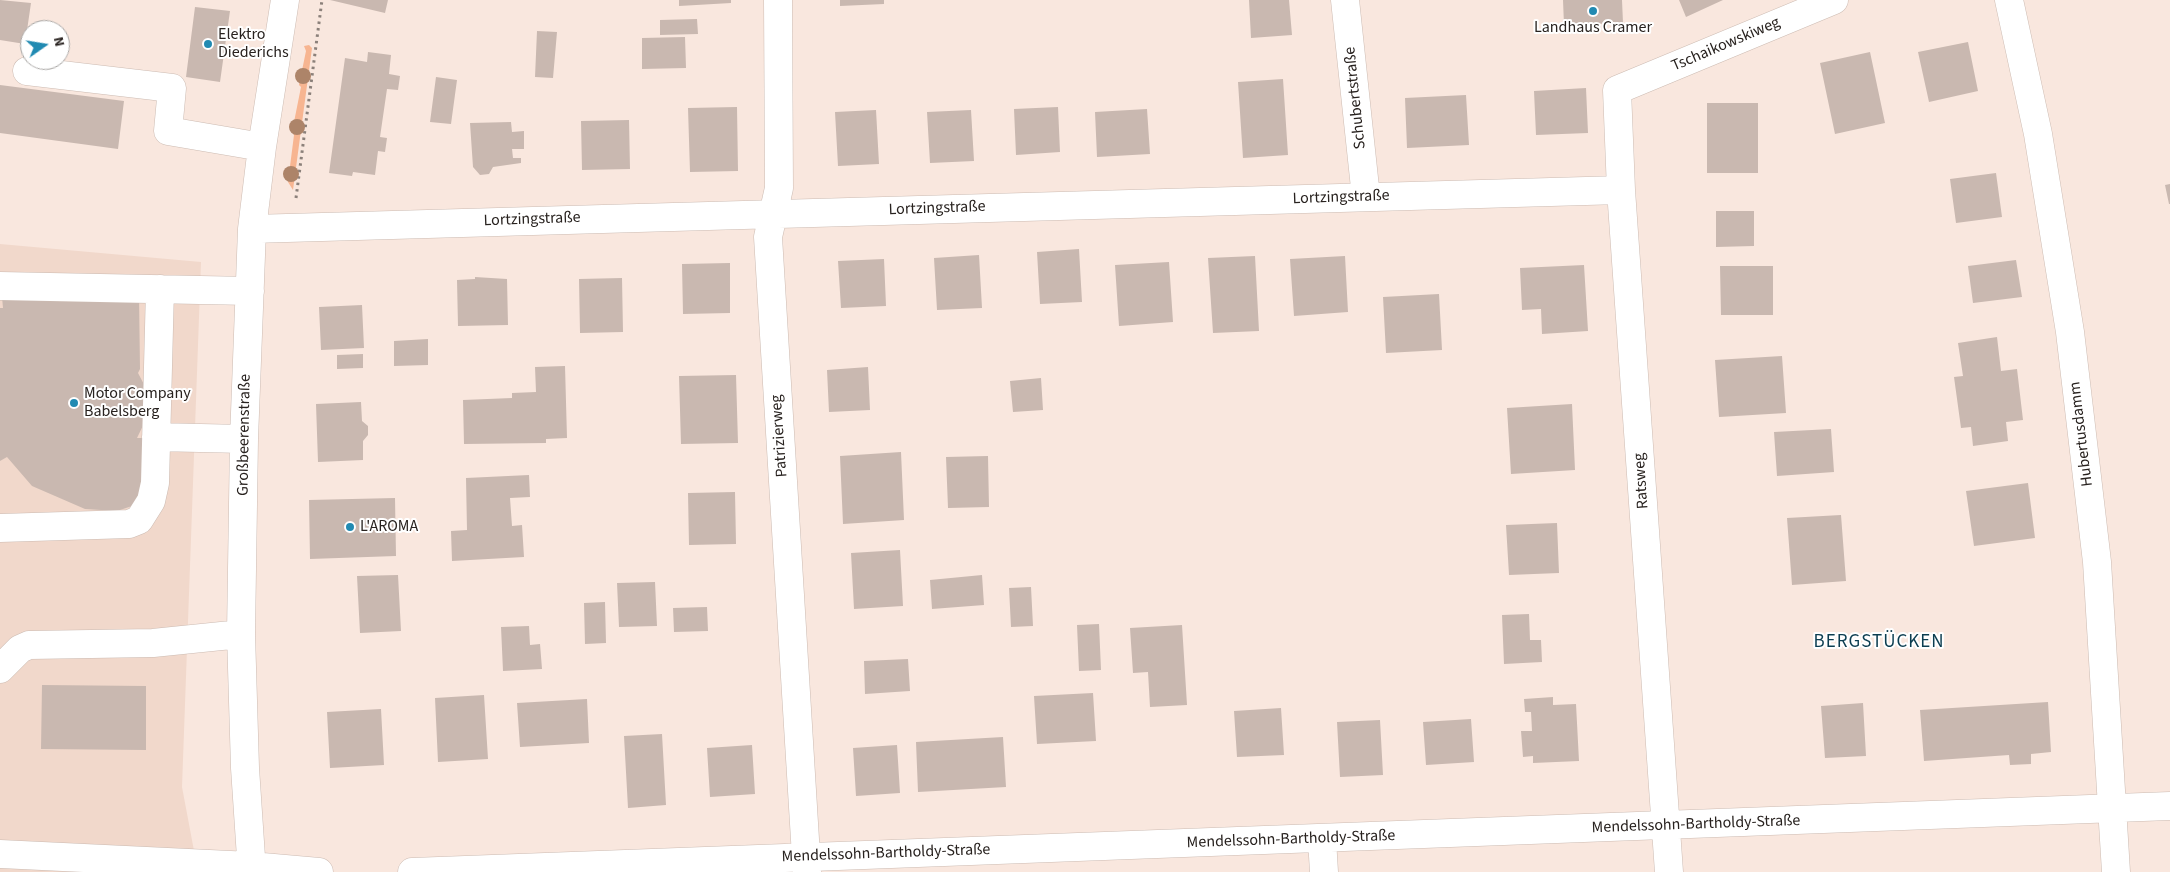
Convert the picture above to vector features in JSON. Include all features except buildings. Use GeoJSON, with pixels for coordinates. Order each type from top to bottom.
{"type":"FeatureCollection","features":[{"type":"Feature","properties":{"kind":"street","name":"Großbeerenstraße"},"geometry":{"type":"LineString","coordinates":[[252,869],[245,768],[242,634],[244,439],[252,229],[262,147],[286,0]]}},
{"type":"Feature","properties":{"kind":"street","name":"Patrizierweg"},"geometry":{"type":"LineString","coordinates":[[778,0],[780,188],[768,237],[807,864]]}},
{"type":"Feature","properties":{"kind":"street","name":"Schubertstraße"},"geometry":{"type":"LineString","coordinates":[[1345,0],[1366,197]]}},
{"type":"Feature","properties":{"kind":"street","name":"Tschaikowskiweg"},"geometry":{"type":"LineString","coordinates":[[1618,90],[1834,0]]}},
{"type":"Feature","properties":{"kind":"street","name":"Hubertusdamm"},"geometry":{"type":"LineString","coordinates":[[2009,0],[2038,134],[2070,332],[2097,562],[2116,872]]}},
{"type":"Feature","properties":{"kind":"street"},"geometry":{"type":"LineString","coordinates":[[26,71],[172,88],[168,131],[262,147]]}},
{"type":"Feature","properties":{"kind":"street","name":"Ratsweg"},"geometry":{"type":"LineString","coordinates":[[1618,90],[1621,190],[1669,872]]}},
{"type":"Feature","properties":{"kind":"street","name":"Lortzingstraße"},"geometry":{"type":"LineString","coordinates":[[252,229],[1621,190]]}},
{"type":"Feature","properties":{"kind":"street"},"geometry":{"type":"LineString","coordinates":[[0,286],[250,292]]}},
{"type":"Feature","properties":{"kind":"street"},"geometry":{"type":"LineString","coordinates":[[0,528],[130,524],[139,520],[152,501],[155,483],[160,289]]}},
{"type":"Feature","properties":{"kind":"street"},"geometry":{"type":"LineString","coordinates":[[156,437],[244,439]]}},
{"type":"Feature","properties":{"kind":"street"},"geometry":{"type":"LineString","coordinates":[[0,669],[20,649],[29,646],[153,643],[242,634]]}},
{"type":"Feature","properties":{"kind":"street","name":"Mendelssohn-Bartholdy-Straße"},"geometry":{"type":"LineString","coordinates":[[412,872],[807,864],[1322,839],[2170,806]]}},
{"type":"Feature","properties":{"kind":"street"},"geometry":{"type":"LineString","coordinates":[[1322,839],[1324,872]]}},
{"type":"Feature","properties":{"kind":"street"},"geometry":{"type":"LineString","coordinates":[[0,854],[319,872]]}},
{"type":"Feature","properties":{"kind":"path"},"geometry":{"type":"LineString","coordinates":[[292,228],[322,0]]}},
{"type":"Feature","properties":{"kind":"shaded area"},"geometry":{"type":"Polygon","coordinates":[[[309,45],[312,48],[293,190],[288,182],[294,135],[292,132],[301,87],[299,85],[306,51],[304,46],[309,45]]]}},
{"type":"Feature","properties":{"kind":"shaded area"},"geometry":{"type":"Polygon","coordinates":[[[0,244],[201,262],[182,787],[198,872],[0,872],[0,244]]]}},
{"type":"Feature","properties":{"kind":"place","name":"Landhaus Cramer"},"geometry":{"type":"Point","coordinates":[1593,11]}},
{"type":"Feature","properties":{"kind":"place","name":"Elektro Diederichs"},"geometry":{"type":"Point","coordinates":[208,44]}},
{"type":"Feature","properties":{"kind":"place","name":"Motor Company Babelsberg"},"geometry":{"type":"Point","coordinates":[74,403]}},
{"type":"Feature","properties":{"kind":"place","name":"L'AROMA"},"geometry":{"type":"Point","coordinates":[350,527]}},
{"type":"Feature","properties":{"kind":"district","name":"BERGSTÜCKEN"},"geometry":{"type":"Point","coordinates":[1879,643]}}]}
